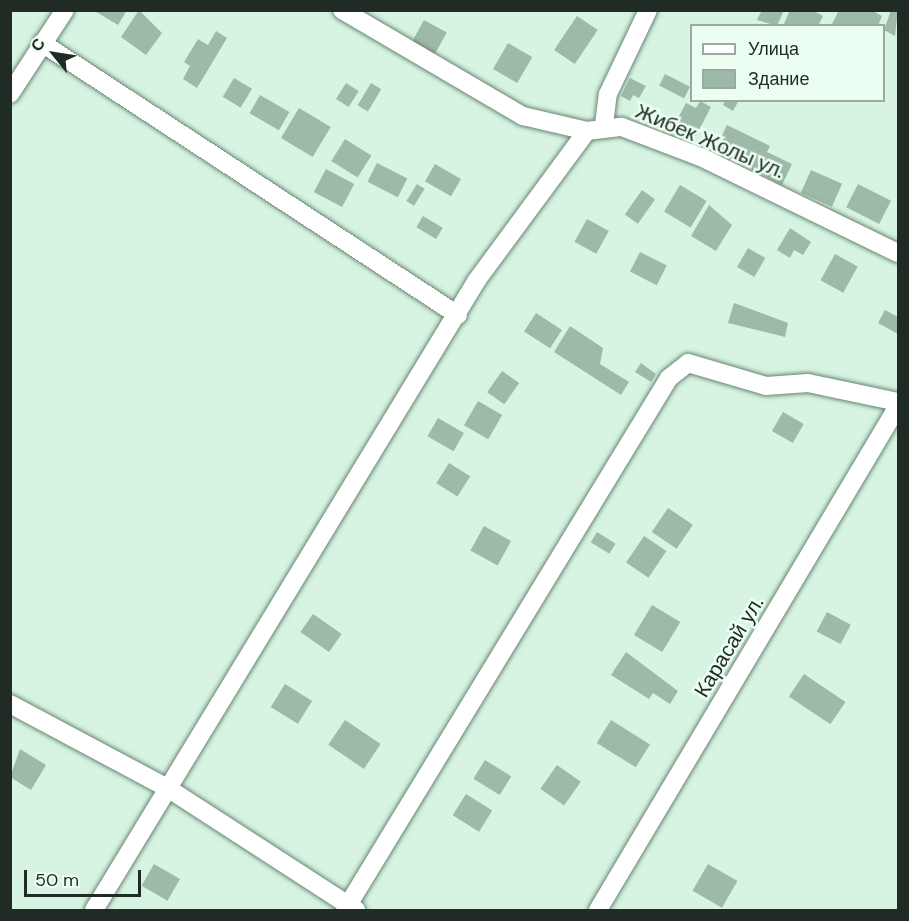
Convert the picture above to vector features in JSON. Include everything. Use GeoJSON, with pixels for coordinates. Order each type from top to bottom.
{"type":"FeatureCollection","features":[{"type":"Feature","properties":{"kind":"street"},"geometry":{"type":"LineString","coordinates":[[10,94],[65,10]]}},
{"type":"Feature","properties":{"kind":"street","name":"Жибек Жолы ул."},"geometry":{"type":"LineString","coordinates":[[342,10],[523,116],[586,130],[604,125],[703,158],[898,253]]}},
{"type":"Feature","properties":{"kind":"street"},"geometry":{"type":"LineString","coordinates":[[604,125],[608,94],[648,10]]}},
{"type":"Feature","properties":{"kind":"street"},"geometry":{"type":"LineString","coordinates":[[42,43],[458,315]]}},
{"type":"Feature","properties":{"kind":"street"},"geometry":{"type":"LineString","coordinates":[[94,910],[458,315],[477,280],[586,130]]}},
{"type":"Feature","properties":{"kind":"street"},"geometry":{"type":"LineString","coordinates":[[10,704],[169,789],[349,909],[669,378],[688,363],[766,386],[808,383],[898,404]]}},
{"type":"Feature","properties":{"kind":"street","name":"Карасай ул."},"geometry":{"type":"LineString","coordinates":[[598,910],[898,404]]}},
{"type":"Feature","properties":{"kind":"building"},"geometry":{"type":"Polygon","coordinates":[[[93,10],[127,10],[118,25],[93,10]]]}},
{"type":"Feature","properties":{"kind":"building"},"geometry":{"type":"Polygon","coordinates":[[[139,10],[162,33],[146,55],[121,37],[139,10]]]}},
{"type":"Feature","properties":{"kind":"building"},"geometry":{"type":"Polygon","coordinates":[[[762,10],[784,10],[778,24],[757,20],[762,10]]]}},
{"type":"Feature","properties":{"kind":"building"},"geometry":{"type":"Polygon","coordinates":[[[790,10],[812,10],[823,16],[819,24],[784,24],[790,10]]]}},
{"type":"Feature","properties":{"kind":"building"},"geometry":{"type":"Polygon","coordinates":[[[839,10],[871,10],[882,16],[879,24],[832,24],[839,10]]]}},
{"type":"Feature","properties":{"kind":"building"},"geometry":{"type":"Polygon","coordinates":[[[891,10],[898,10],[895,36],[885,31],[891,10]]]}},
{"type":"Feature","properties":{"kind":"building"},"geometry":{"type":"Polygon","coordinates":[[[577,16],[598,30],[575,64],[554,50],[577,16]]]}},
{"type":"Feature","properties":{"kind":"building"},"geometry":{"type":"Polygon","coordinates":[[[424,20],[447,33],[434,55],[411,43],[424,20]]]}},
{"type":"Feature","properties":{"kind":"building"},"geometry":{"type":"Polygon","coordinates":[[[216,31],[227,38],[197,88],[183,79],[190,66],[184,62],[198,39],[208,45],[216,31]]]}},
{"type":"Feature","properties":{"kind":"building"},"geometry":{"type":"Polygon","coordinates":[[[508,43],[532,57],[517,83],[493,69],[508,43]]]}},
{"type":"Feature","properties":{"kind":"building"},"geometry":{"type":"Polygon","coordinates":[[[665,74],[690,87],[684,98],[659,86],[665,74]]]}},
{"type":"Feature","properties":{"kind":"building"},"geometry":{"type":"Polygon","coordinates":[[[234,78],[252,89],[241,108],[223,97],[234,78]]]}},
{"type":"Feature","properties":{"kind":"building"},"geometry":{"type":"Polygon","coordinates":[[[630,78],[646,86],[639,98],[633,95],[630,101],[621,96],[630,78]]]}},
{"type":"Feature","properties":{"kind":"building"},"geometry":{"type":"Polygon","coordinates":[[[346,83],[359,91],[349,107],[336,99],[346,83]]]}},
{"type":"Feature","properties":{"kind":"building"},"geometry":{"type":"Polygon","coordinates":[[[371,83],[381,89],[368,111],[358,105],[371,83]]]}},
{"type":"Feature","properties":{"kind":"building"},"geometry":{"type":"Polygon","coordinates":[[[260,95],[289,112],[279,130],[250,113],[260,95]]]}},
{"type":"Feature","properties":{"kind":"building"},"geometry":{"type":"Polygon","coordinates":[[[699,102],[711,107],[696,136],[675,124],[686,103],[696,108],[699,102]]]}},
{"type":"Feature","properties":{"kind":"building"},"geometry":{"type":"Polygon","coordinates":[[[724,102],[738,102],[733,111],[723,105],[724,102]]]}},
{"type":"Feature","properties":{"kind":"building"},"geometry":{"type":"Polygon","coordinates":[[[299,108],[331,127],[313,157],[281,138],[299,108]]]}},
{"type":"Feature","properties":{"kind":"building"},"geometry":{"type":"Polygon","coordinates":[[[727,125],[770,146],[767,152],[792,164],[782,185],[715,150],[727,125]]]}},
{"type":"Feature","properties":{"kind":"building"},"geometry":{"type":"Polygon","coordinates":[[[345,139],[371,155],[358,177],[331,161],[345,139]]]}},
{"type":"Feature","properties":{"kind":"building"},"geometry":{"type":"Polygon","coordinates":[[[377,163],[407,178],[398,197],[367,182],[377,163]]]}},
{"type":"Feature","properties":{"kind":"building"},"geometry":{"type":"Polygon","coordinates":[[[435,164],[461,179],[451,196],[425,181],[435,164]]]}},
{"type":"Feature","properties":{"kind":"building"},"geometry":{"type":"Polygon","coordinates":[[[326,169],[354,184],[342,207],[314,192],[326,169]]]}},
{"type":"Feature","properties":{"kind":"building"},"geometry":{"type":"Polygon","coordinates":[[[811,170],[842,184],[832,207],[801,193],[811,170]]]}},
{"type":"Feature","properties":{"kind":"building"},"geometry":{"type":"Polygon","coordinates":[[[417,184],[425,189],[414,206],[406,201],[417,184]]]}},
{"type":"Feature","properties":{"kind":"building"},"geometry":{"type":"Polygon","coordinates":[[[858,184],[891,201],[879,224],[846,207],[858,184]]]}},
{"type":"Feature","properties":{"kind":"building"},"geometry":{"type":"Polygon","coordinates":[[[680,185],[707,201],[691,228],[664,212],[680,185]]]}},
{"type":"Feature","properties":{"kind":"building"},"geometry":{"type":"Polygon","coordinates":[[[642,190],[655,199],[638,224],[625,215],[642,190]]]}},
{"type":"Feature","properties":{"kind":"building"},"geometry":{"type":"Polygon","coordinates":[[[709,205],[732,225],[716,251],[691,236],[709,205]]]}},
{"type":"Feature","properties":{"kind":"building"},"geometry":{"type":"Polygon","coordinates":[[[423,216],[443,228],[436,239],[416,227],[423,216]]]}},
{"type":"Feature","properties":{"kind":"building"},"geometry":{"type":"Polygon","coordinates":[[[587,219],[609,231],[596,254],[574,242],[587,219]]]}},
{"type":"Feature","properties":{"kind":"building"},"geometry":{"type":"Polygon","coordinates":[[[790,228],[811,242],[803,255],[794,250],[790,258],[777,250],[790,228]]]}},
{"type":"Feature","properties":{"kind":"building"},"geometry":{"type":"Polygon","coordinates":[[[748,248],[765,258],[754,277],[737,267],[748,248]]]}},
{"type":"Feature","properties":{"kind":"building"},"geometry":{"type":"Polygon","coordinates":[[[640,252],[667,266],[657,285],[630,272],[640,252]]]}},
{"type":"Feature","properties":{"kind":"building"},"geometry":{"type":"Polygon","coordinates":[[[835,254],[858,267],[843,293],[820,280],[835,254]]]}},
{"type":"Feature","properties":{"kind":"building"},"geometry":{"type":"Polygon","coordinates":[[[734,303],[788,323],[785,337],[728,323],[734,303]]]}},
{"type":"Feature","properties":{"kind":"building"},"geometry":{"type":"Polygon","coordinates":[[[885,310],[898,317],[898,334],[878,323],[885,310]]]}},
{"type":"Feature","properties":{"kind":"building"},"geometry":{"type":"Polygon","coordinates":[[[536,313],[562,330],[550,348],[524,331],[536,313]]]}},
{"type":"Feature","properties":{"kind":"building"},"geometry":{"type":"Polygon","coordinates":[[[570,326],[603,348],[600,364],[629,382],[621,395],[554,352],[570,326]]]}},
{"type":"Feature","properties":{"kind":"building"},"geometry":{"type":"Polygon","coordinates":[[[641,363],[656,374],[651,382],[635,372],[641,363]]]}},
{"type":"Feature","properties":{"kind":"building"},"geometry":{"type":"Polygon","coordinates":[[[502,371],[519,383],[504,404],[487,392],[502,371]]]}},
{"type":"Feature","properties":{"kind":"building"},"geometry":{"type":"Polygon","coordinates":[[[478,401],[502,415],[488,439],[464,425],[478,401]]]}},
{"type":"Feature","properties":{"kind":"building"},"geometry":{"type":"Polygon","coordinates":[[[783,412],[804,424],[793,443],[772,431],[783,412]]]}},
{"type":"Feature","properties":{"kind":"building"},"geometry":{"type":"Polygon","coordinates":[[[438,418],[464,433],[453,451],[428,436],[438,418]]]}},
{"type":"Feature","properties":{"kind":"building"},"geometry":{"type":"Polygon","coordinates":[[[449,463],[470,476],[457,497],[436,483],[449,463]]]}},
{"type":"Feature","properties":{"kind":"building"},"geometry":{"type":"Polygon","coordinates":[[[668,508],[693,525],[677,549],[652,532],[668,508]]]}},
{"type":"Feature","properties":{"kind":"building"},"geometry":{"type":"Polygon","coordinates":[[[484,526],[511,541],[498,566],[470,550],[484,526]]]}},
{"type":"Feature","properties":{"kind":"building"},"geometry":{"type":"Polygon","coordinates":[[[597,532],[616,544],[609,554],[591,542],[597,532]]]}},
{"type":"Feature","properties":{"kind":"building"},"geometry":{"type":"Polygon","coordinates":[[[644,536],[666,551],[648,578],[626,563],[644,536]]]}},
{"type":"Feature","properties":{"kind":"building"},"geometry":{"type":"Polygon","coordinates":[[[652,605],[680,622],[662,652],[634,635],[652,605]]]}},
{"type":"Feature","properties":{"kind":"building"},"geometry":{"type":"Polygon","coordinates":[[[827,612],[851,625],[841,644],[817,631],[827,612]]]}},
{"type":"Feature","properties":{"kind":"building"},"geometry":{"type":"Polygon","coordinates":[[[313,614],[342,634],[329,652],[300,632],[313,614]]]}},
{"type":"Feature","properties":{"kind":"building"},"geometry":{"type":"Polygon","coordinates":[[[626,652],[678,691],[670,704],[653,693],[649,699],[611,675],[626,652]]]}},
{"type":"Feature","properties":{"kind":"building"},"geometry":{"type":"Polygon","coordinates":[[[804,674],[845,702],[830,724],[789,696],[804,674]]]}},
{"type":"Feature","properties":{"kind":"building"},"geometry":{"type":"Polygon","coordinates":[[[285,684],[312,701],[298,724],[271,707],[285,684]]]}},
{"type":"Feature","properties":{"kind":"building"},"geometry":{"type":"Polygon","coordinates":[[[345,720],[381,744],[364,769],[328,745],[345,720]]]}},
{"type":"Feature","properties":{"kind":"building"},"geometry":{"type":"Polygon","coordinates":[[[611,720],[650,744],[636,767],[597,743],[611,720]]]}},
{"type":"Feature","properties":{"kind":"building"},"geometry":{"type":"Polygon","coordinates":[[[20,749],[46,765],[31,790],[10,777],[20,749]]]}},
{"type":"Feature","properties":{"kind":"building"},"geometry":{"type":"Polygon","coordinates":[[[485,760],[511,776],[500,795],[473,779],[485,760]]]}},
{"type":"Feature","properties":{"kind":"building"},"geometry":{"type":"Polygon","coordinates":[[[557,765],[581,782],[564,805],[540,789],[557,765]]]}},
{"type":"Feature","properties":{"kind":"building"},"geometry":{"type":"Polygon","coordinates":[[[466,794],[492,810],[479,832],[453,815],[466,794]]]}},
{"type":"Feature","properties":{"kind":"building"},"geometry":{"type":"Polygon","coordinates":[[[154,864],[180,879],[167,901],[142,886],[154,864]]]}},
{"type":"Feature","properties":{"kind":"building"},"geometry":{"type":"Polygon","coordinates":[[[708,864],[737,881],[722,908],[692,891],[708,864]]]}}]}
